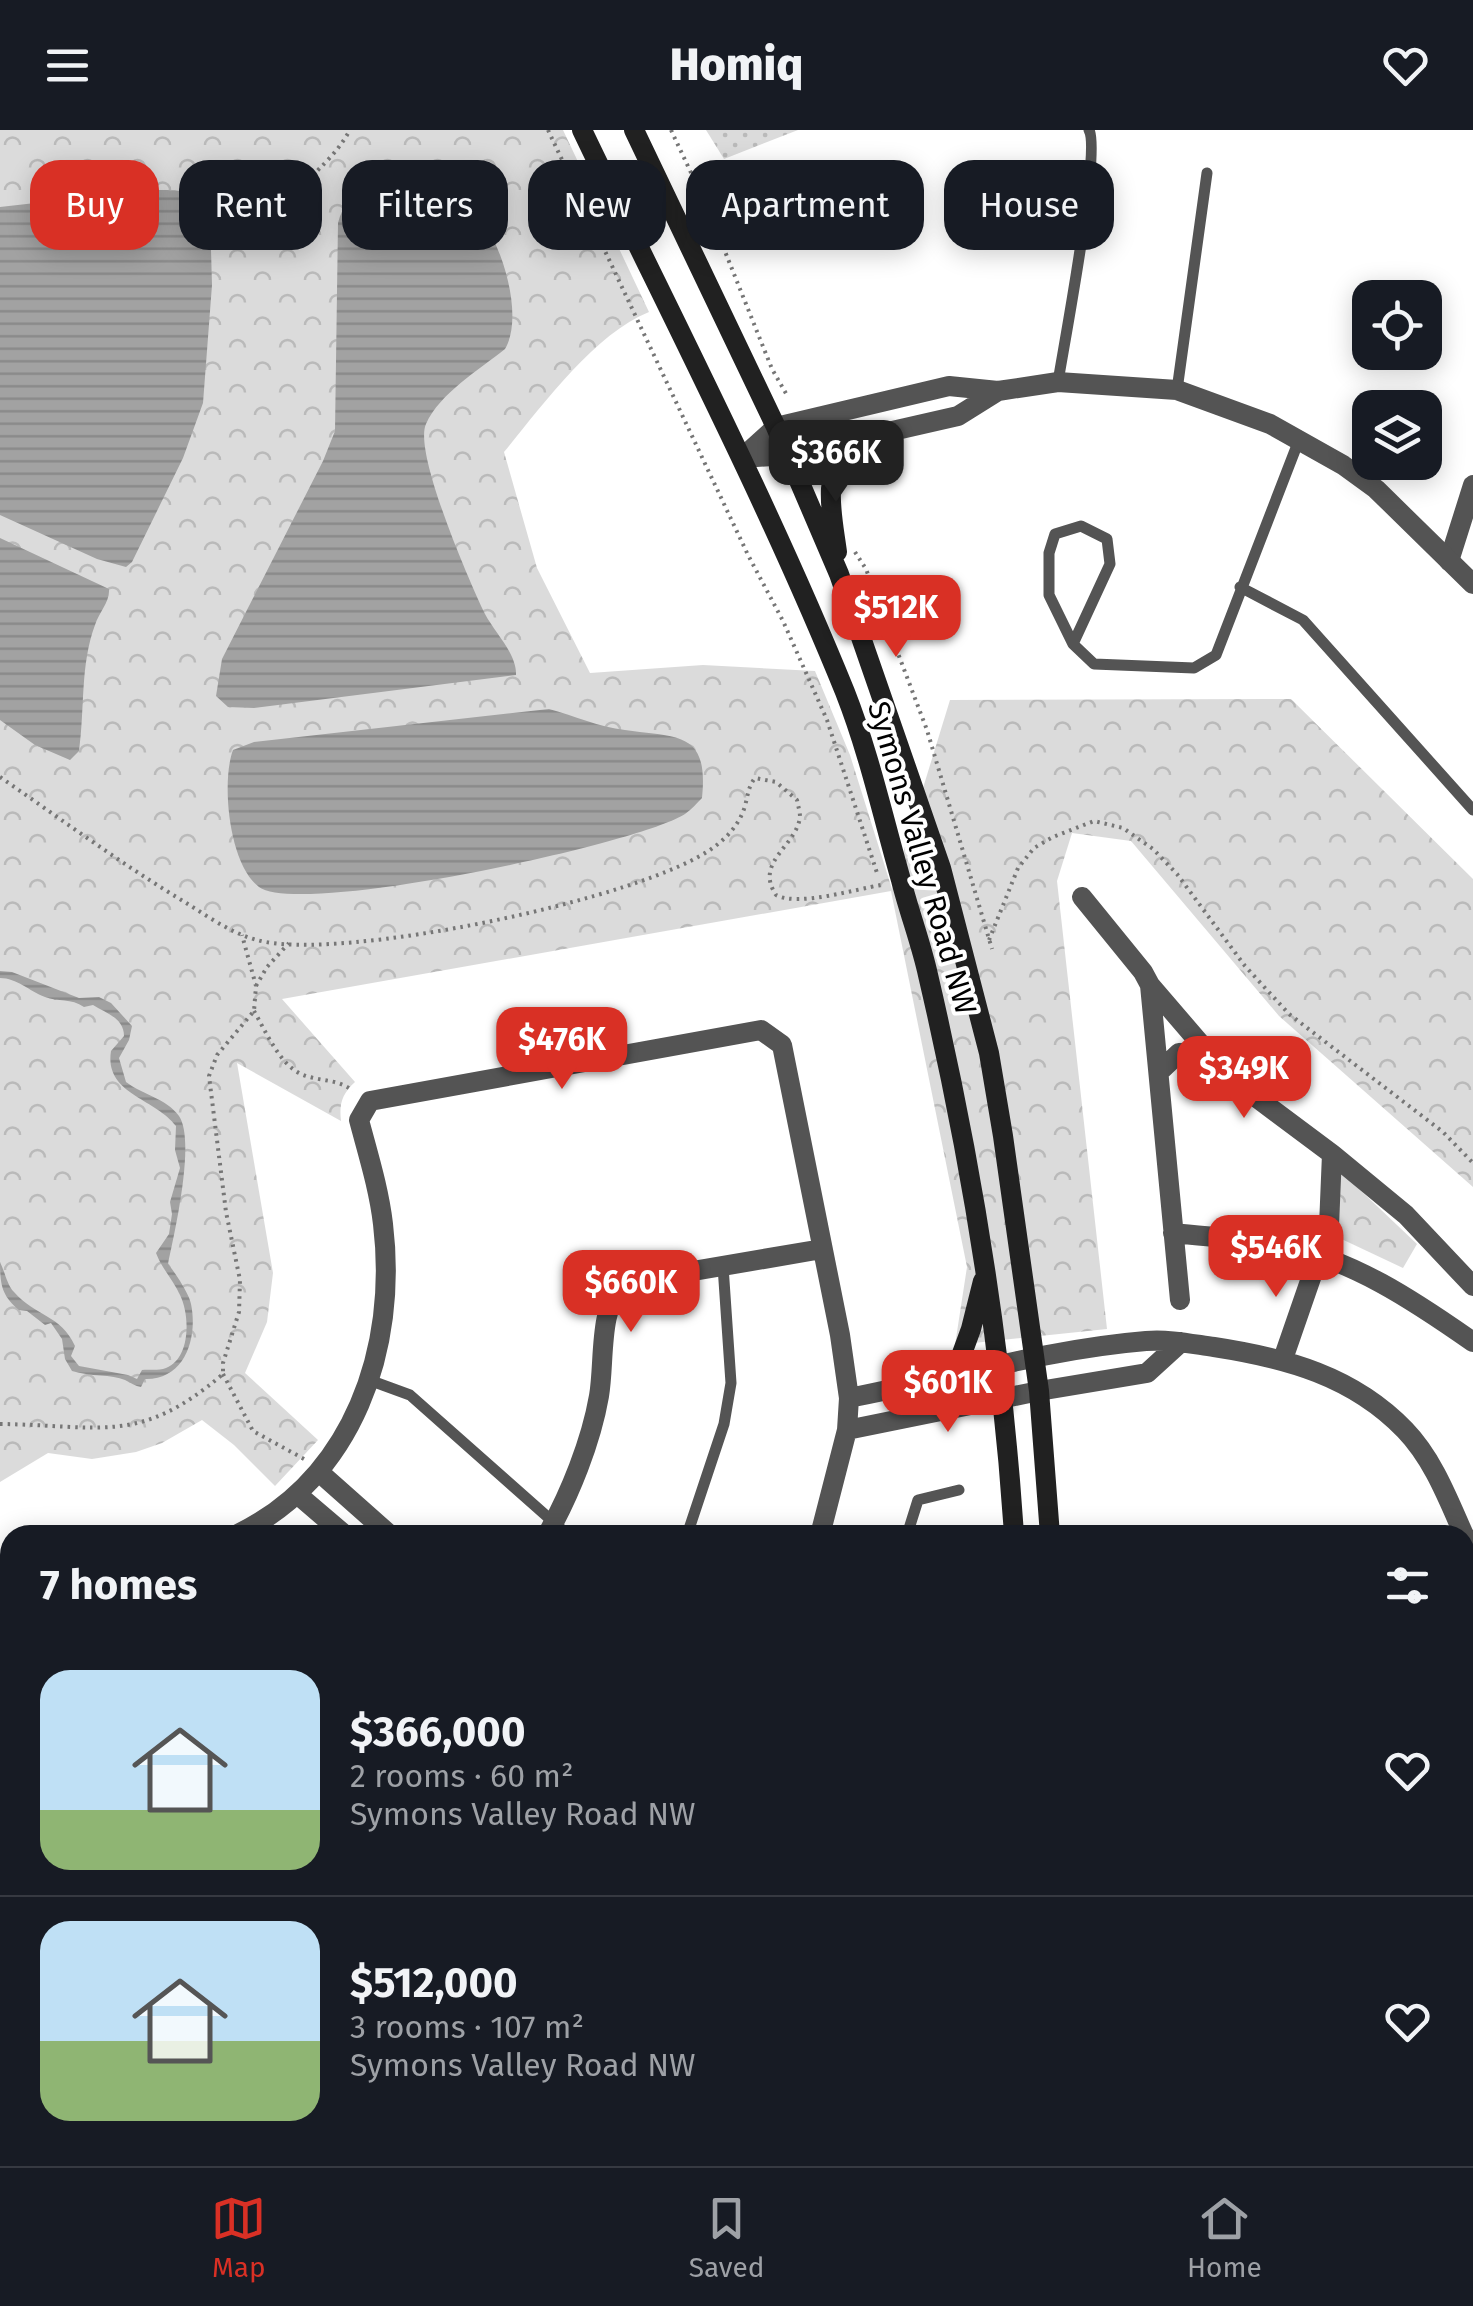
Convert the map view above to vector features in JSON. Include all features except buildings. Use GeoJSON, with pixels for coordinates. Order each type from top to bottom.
{"type":"FeatureCollection","features":[{"type":"Feature","properties":{"kind":"main road","name":"Symons Valley Road NW"},"geometry":{"type":"LineString","coordinates":[[582,130],[742,458],[845,693],[874,773],[928,972],[986,1269],[1013,1525]]}},
{"type":"Feature","properties":{"kind":"main road","name":"Symons Valley Road NW"},"geometry":{"type":"LineString","coordinates":[[634,130],[776,427],[839,574],[940,868],[974,994],[1003,1136],[1039,1391],[1049,1525]]}},
{"type":"Feature","properties":{"kind":"main road"},"geometry":{"type":"LineString","coordinates":[[839,574],[829,486],[832,468],[846,440]]}},
{"type":"Feature","properties":{"kind":"main road"},"geometry":{"type":"LineString","coordinates":[[953,1378],[971,1329],[986,1269]]}},
{"type":"Feature","properties":{"kind":"street"},"geometry":{"type":"LineString","coordinates":[[742,458],[776,427],[950,386],[998,391],[1058,382],[1177,390],[1270,424],[1343,465],[1376,489],[1473,584]]}},
{"type":"Feature","properties":{"kind":"street"},"geometry":{"type":"LineString","coordinates":[[742,458],[787,455],[958,416],[998,391]]}},
{"type":"Feature","properties":{"kind":"street"},"geometry":{"type":"LineString","coordinates":[[1450,561],[1473,484]]}},
{"type":"Feature","properties":{"kind":"street"},"geometry":{"type":"LineString","coordinates":[[1082,896],[1206,1052],[1257,1100],[1332,1154],[1406,1215],[1473,1286]]}},
{"type":"Feature","properties":{"kind":"street"},"geometry":{"type":"LineString","coordinates":[[1150,985],[1180,1300]]}},
{"type":"Feature","properties":{"kind":"street"},"geometry":{"type":"LineString","coordinates":[[251,1525],[297,1494],[319,1472],[362,1406],[378,1350],[386,1296],[383,1226],[358,1120],[370,1102],[762,1030],[782,1044],[840,1335],[848,1398],[847,1430],[823,1525]]}},
{"type":"Feature","properties":{"kind":"street"},"geometry":{"type":"LineString","coordinates":[[1159,1072],[1178,1053],[1206,1052]]}},
{"type":"Feature","properties":{"kind":"street"},"geometry":{"type":"LineString","coordinates":[[1283,1359],[1329,1226],[1332,1154]]}},
{"type":"Feature","properties":{"kind":"street"},"geometry":{"type":"LineString","coordinates":[[1173,1233],[1280,1245],[1317,1256],[1395,1288],[1473,1342]]}},
{"type":"Feature","properties":{"kind":"street"},"geometry":{"type":"LineString","coordinates":[[558,1525],[598,1399],[611,1296],[623,1283],[822,1249]]}},
{"type":"Feature","properties":{"kind":"street"},"geometry":{"type":"LineString","coordinates":[[848,1398],[1148,1341],[1181,1342],[1283,1359],[1324,1373],[1371,1399],[1406,1431],[1440,1481],[1460,1525]]}},
{"type":"Feature","properties":{"kind":"street"},"geometry":{"type":"LineString","coordinates":[[847,1430],[1147,1373],[1181,1342]]}},
{"type":"Feature","properties":{"kind":"street"},"geometry":{"type":"LineString","coordinates":[[319,1472],[379,1525]]}},
{"type":"Feature","properties":{"kind":"street"},"geometry":{"type":"LineString","coordinates":[[297,1494],[333,1525]]}},
{"type":"Feature","properties":{"kind":"lane"},"geometry":{"type":"LineString","coordinates":[[1058,382],[1090,175],[1094,139],[1088,130]]}},
{"type":"Feature","properties":{"kind":"lane"},"geometry":{"type":"LineString","coordinates":[[1177,390],[1207,174]]}},
{"type":"Feature","properties":{"kind":"lane"},"geometry":{"type":"LineString","coordinates":[[1072,644],[1110,564],[1107,539],[1080,526],[1055,534],[1049,553],[1048,595],[1072,644],[1094,664],[1194,668],[1216,656],[1298,440]]}},
{"type":"Feature","properties":{"kind":"lane"},"geometry":{"type":"LineString","coordinates":[[1240,586],[1303,620],[1473,810]]}},
{"type":"Feature","properties":{"kind":"lane"},"geometry":{"type":"LineString","coordinates":[[690,1525],[724,1424],[732,1383],[723,1266]]}},
{"type":"Feature","properties":{"kind":"lane"},"geometry":{"type":"LineString","coordinates":[[369,1380],[410,1395],[550,1525]]}},
{"type":"Feature","properties":{"kind":"lane"},"geometry":{"type":"LineString","coordinates":[[911,1525],[918,1500],[958,1490]]}},
{"type":"Feature","properties":{"kind":"path"},"geometry":{"type":"LineString","coordinates":[[322,166],[350,130]]}},
{"type":"Feature","properties":{"kind":"path"},"geometry":{"type":"LineString","coordinates":[[0,778],[159,886],[258,941],[290,943],[398,936],[530,914],[616,889],[690,863],[726,838],[744,810],[749,785],[755,778],[776,782],[797,800],[800,818],[772,862],[768,876],[776,896],[785,900],[809,898],[882,885],[827,720],[548,130]]}},
{"type":"Feature","properties":{"kind":"path"},"geometry":{"type":"LineString","coordinates":[[672,130],[772,369],[788,398]]}},
{"type":"Feature","properties":{"kind":"path"},"geometry":{"type":"LineString","coordinates":[[854,550],[866,568],[927,730],[992,949]]}},
{"type":"Feature","properties":{"kind":"path"},"geometry":{"type":"LineString","coordinates":[[989,940],[1018,868],[1034,848],[1094,822],[1123,828],[1153,848],[1177,874],[1245,966],[1289,1014],[1443,1132],[1473,1164]]}},
{"type":"Feature","properties":{"kind":"path"},"geometry":{"type":"LineString","coordinates":[[242,935],[256,986],[254,1011],[217,1055],[209,1076],[226,1212],[240,1280],[239,1312],[223,1374],[253,1431],[305,1459],[319,1472]]}},
{"type":"Feature","properties":{"kind":"path"},"geometry":{"type":"LineString","coordinates":[[256,986],[290,943]]}},
{"type":"Feature","properties":{"kind":"path"},"geometry":{"type":"LineString","coordinates":[[254,1011],[287,1063],[301,1074],[344,1084],[370,1102]]}},
{"type":"Feature","properties":{"kind":"path"},"geometry":{"type":"LineString","coordinates":[[0,1424],[130,1426],[168,1414],[223,1374]]}},
{"type":"Feature","properties":{"kind":"green space"},"geometry":{"type":"Polygon","coordinates":[[[0,130],[563,130],[577,160],[528,160],[528,250],[620,250],[649,312],[629,322],[589,354],[504,452],[537,568],[590,673],[703,665],[815,671],[850,755],[892,889],[950,700],[1291,699],[1473,879],[1473,1187],[1279,1016],[1131,841],[1072,833],[1057,881],[1107,1329],[955,1345],[967,1267],[891,891],[282,999],[355,1082],[342,1100],[341,1121],[237,1063],[273,1273],[267,1322],[245,1373],[318,1440],[275,1486],[202,1420],[162,1443],[136,1452],[92,1459],[48,1453],[0,1482],[0,130]]]}},
{"type":"Feature","properties":{"kind":"green space"},"geometry":{"type":"Polygon","coordinates":[[[706,130],[798,130],[724,159],[706,130]]]}},
{"type":"Feature","properties":{"kind":"green space"},"geometry":{"type":"Polygon","coordinates":[[[1338,1169],[1417,1244],[1403,1268],[1333,1235],[1338,1169]]]}},
{"type":"Feature","properties":{"kind":"shaded area"},"geometry":{"type":"Polygon","coordinates":[[[159,190],[179,191],[179,250],[211,250],[203,403],[183,458],[126,567],[97,559],[0,515],[0,207],[30,204],[30,250],[159,250],[159,190]]]}},
{"type":"Feature","properties":{"kind":"shaded area"},"geometry":{"type":"Polygon","coordinates":[[[342,213],[342,250],[497,250],[510,291],[512,313],[505,349],[441,402],[426,424],[424,439],[435,488],[456,548],[485,614],[513,659],[516,675],[254,708],[228,707],[216,696],[222,659],[335,431],[338,223],[342,213]]]}},
{"type":"Feature","properties":{"kind":"shaded area"},"geometry":{"type":"Polygon","coordinates":[[[0,538],[109,589],[90,640],[79,751],[70,760],[35,745],[0,720],[0,538]]]}},
{"type":"Feature","properties":{"kind":"shaded area"},"geometry":{"type":"Polygon","coordinates":[[[549,709],[606,726],[686,742],[700,760],[702,798],[685,814],[605,842],[400,885],[287,894],[259,887],[241,861],[228,802],[233,750],[254,742],[549,709]]]}},
{"type":"Feature","properties":{"kind":"shaded area"},"geometry":{"type":"Polygon","coordinates":[[[0,971],[79,998],[99,997],[111,1003],[132,1026],[119,1058],[126,1082],[168,1105],[184,1128],[185,1166],[168,1264],[190,1300],[190,1343],[179,1365],[159,1377],[145,1379],[141,1387],[120,1378],[72,1371],[65,1359],[62,1339],[51,1323],[45,1325],[9,1300],[2,1284],[0,1262],[14,1292],[63,1328],[75,1346],[71,1356],[79,1366],[137,1379],[142,1370],[163,1369],[174,1363],[184,1346],[186,1313],[156,1253],[169,1234],[170,1202],[180,1168],[175,1150],[176,1126],[115,1077],[111,1051],[124,1036],[118,1020],[93,1005],[84,1007],[45,997],[0,978],[0,971]]]}}]}
